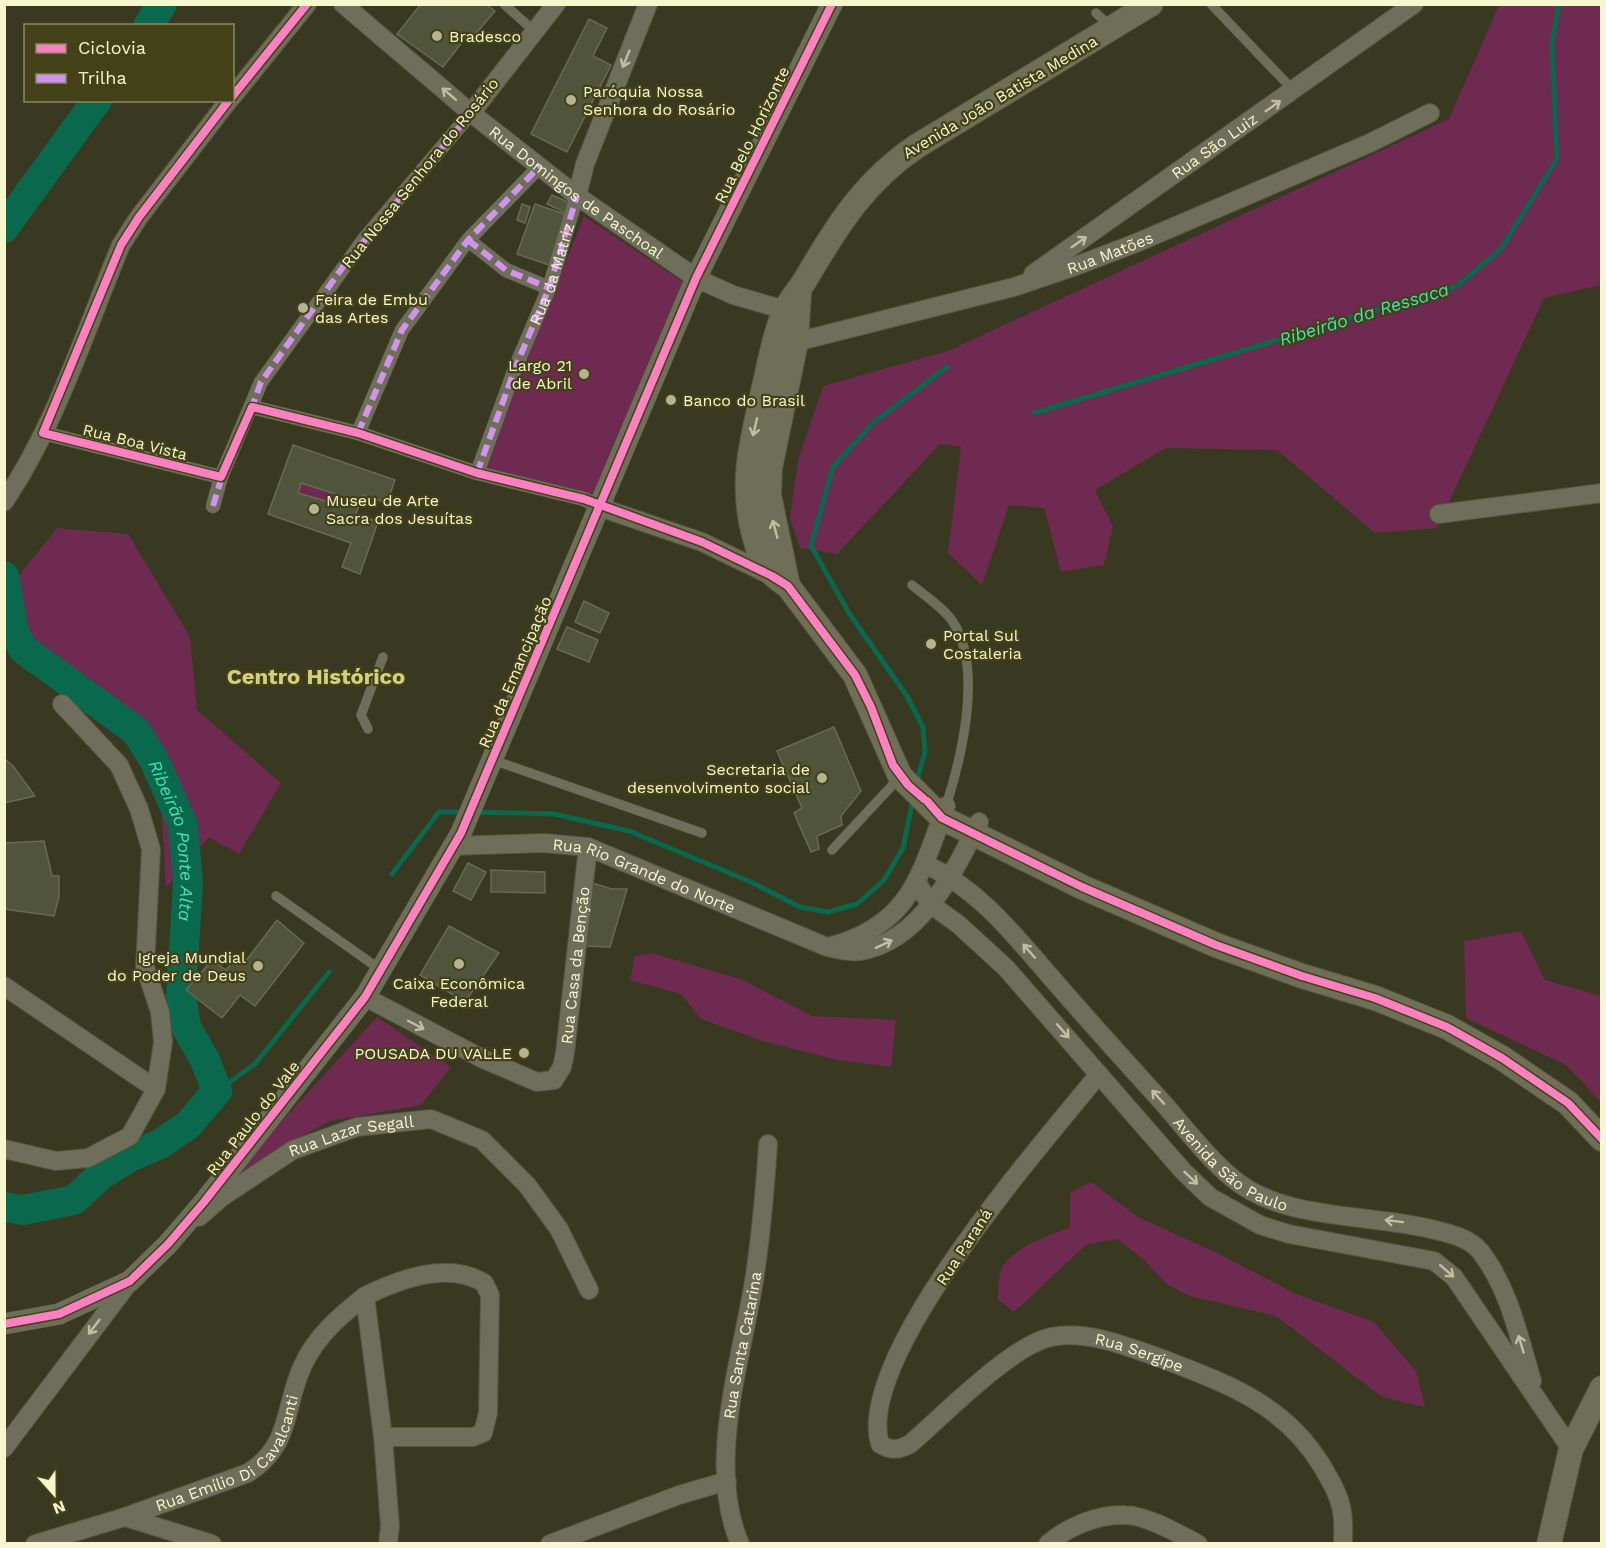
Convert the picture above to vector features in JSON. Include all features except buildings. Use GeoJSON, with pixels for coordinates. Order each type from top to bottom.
{"type":"FeatureCollection","features":[{"type":"Feature","properties":{"kind":"main road","name":"Avenida João Batista Medina"},"geometry":{"type":"LineString","coordinates":[[924,798],[855,675],[780,581],[763,565],[757,547],[746,489],[747,463],[787,316],[853,203],[894,161],[1104,21],[1151,4]]}},
{"type":"Feature","properties":{"kind":"main road"},"geometry":{"type":"LineString","coordinates":[[924,798],[998,844],[1082,887],[1216,945],[1375,998],[1447,1027],[1502,1058],[1568,1103],[1602,1139]]}},
{"type":"Feature","properties":{"kind":"main road"},"geometry":{"type":"LineString","coordinates":[[1549,1544],[1570,1449],[1602,1388]]}},
{"type":"Feature","properties":{"kind":"street"},"geometry":{"type":"LineString","coordinates":[[234,95],[307,4]]}},
{"type":"Feature","properties":{"kind":"street","name":"Rua Domingos de Paschoal"},"geometry":{"type":"LineString","coordinates":[[343,4],[471,113],[577,196],[696,278],[787,316]]}},
{"type":"Feature","properties":{"kind":"street","name":"Rua Nossa Senhora do Rosário"},"geometry":{"type":"LineString","coordinates":[[213,506],[221,477],[261,382],[345,264],[471,113],[556,4]]}},
{"type":"Feature","properties":{"kind":"street","name":"Rua da Matriz"},"geometry":{"type":"LineString","coordinates":[[477,473],[516,366],[549,288],[585,164],[648,4]]}},
{"type":"Feature","properties":{"kind":"street","name":"Rua Belo Horizonte"},"geometry":{"type":"LineString","coordinates":[[599,507],[696,278],[832,4]]}},
{"type":"Feature","properties":{"kind":"street","name":"Rua São Luiz"},"geometry":{"type":"LineString","coordinates":[[1014,287],[1294,91],[1413,4]]}},
{"type":"Feature","properties":{"kind":"street"},"geometry":{"type":"LineString","coordinates":[[4,502],[22,475],[43,434],[121,245],[139,217],[228,102]]}},
{"type":"Feature","properties":{"kind":"street","name":"Rua Matões"},"geometry":{"type":"LineString","coordinates":[[787,316],[1014,287],[1136,243],[1370,143],[1430,113]]}},
{"type":"Feature","properties":{"kind":"street"},"geometry":{"type":"LineString","coordinates":[[358,433],[402,330],[468,240],[540,166]]}},
{"type":"Feature","properties":{"kind":"street"},"geometry":{"type":"LineString","coordinates":[[468,240],[506,270],[549,288]]}},
{"type":"Feature","properties":{"kind":"street"},"geometry":{"type":"LineString","coordinates":[[252,406],[358,433],[477,473],[584,499],[599,507],[702,542],[780,581]]}},
{"type":"Feature","properties":{"kind":"street","name":"Rua Boa Vista"},"geometry":{"type":"LineString","coordinates":[[43,434],[221,477]]}},
{"type":"Feature","properties":{"kind":"street"},"geometry":{"type":"LineString","coordinates":[[1439,514],[1602,493]]}},
{"type":"Feature","properties":{"kind":"street","name":"Rua da Emancipação"},"geometry":{"type":"LineString","coordinates":[[456,839],[493,760],[599,507]]}},
{"type":"Feature","properties":{"kind":"street"},"geometry":{"type":"LineString","coordinates":[[4,1149],[56,1161],[88,1158],[130,1136],[156,1089],[163,1042],[160,1012],[145,967],[151,849],[140,809],[119,765],[62,704]]}},
{"type":"Feature","properties":{"kind":"street"},"geometry":{"type":"LineString","coordinates":[[827,947],[859,938],[874,930],[897,911],[925,864],[924,798]]}},
{"type":"Feature","properties":{"kind":"street","name":"Rua Rio Grande do Norte"},"geometry":{"type":"LineString","coordinates":[[456,839],[588,847],[827,947],[857,952],[886,944],[908,928],[930,904],[976,829]]}},
{"type":"Feature","properties":{"kind":"street","name":"Rua Paulo do Vale"},"geometry":{"type":"LineString","coordinates":[[4,1324],[59,1314],[130,1281],[168,1244],[204,1202],[365,997],[456,839]]}},
{"type":"Feature","properties":{"kind":"street","name":"Rua Casa da Benção"},"geometry":{"type":"LineString","coordinates":[[365,997],[483,1059],[537,1082],[554,1080],[562,1066],[565,1053],[588,847]]}},
{"type":"Feature","properties":{"kind":"street","name":"Avenida São Paulo"},"geometry":{"type":"LineString","coordinates":[[925,864],[949,875],[997,915],[1230,1177],[1248,1190],[1304,1209],[1410,1223],[1458,1236],[1478,1249],[1494,1273],[1509,1306],[1538,1400]]}},
{"type":"Feature","properties":{"kind":"street","name":"Avenida São Paulo"},"geometry":{"type":"LineString","coordinates":[[916,881],[930,904],[958,924],[1006,968],[1196,1184],[1210,1197],[1260,1225],[1289,1234],[1434,1260],[1454,1277],[1570,1449]]}},
{"type":"Feature","properties":{"kind":"street"},"geometry":{"type":"LineString","coordinates":[[4,986],[156,1089]]}},
{"type":"Feature","properties":{"kind":"street","name":"Rua Paraná"},"geometry":{"type":"LineString","coordinates":[[880,1444],[876,1432],[882,1390],[891,1368],[921,1314],[963,1244],[993,1202],[1100,1074]]}},
{"type":"Feature","properties":{"kind":"street","name":"Rua Lazar Segall"},"geometry":{"type":"LineString","coordinates":[[168,1244],[222,1197],[294,1150],[357,1127],[431,1119],[482,1140],[527,1185],[559,1229],[589,1290]]}},
{"type":"Feature","properties":{"kind":"street","name":"Rua Santa Catarina"},"geometry":{"type":"LineString","coordinates":[[740,1544],[729,1510],[727,1480],[732,1406],[758,1255],[768,1144]]}},
{"type":"Feature","properties":{"kind":"street","name":"Rua Emílio Di Cavalcanti"},"geometry":{"type":"LineString","coordinates":[[35,1544],[77,1538],[248,1473],[264,1463],[277,1447],[303,1365],[321,1336],[365,1296],[392,1283],[422,1275],[457,1274],[484,1283],[490,1295],[486,1430],[473,1437],[383,1437]]}},
{"type":"Feature","properties":{"kind":"street"},"geometry":{"type":"LineString","coordinates":[[4,1448],[130,1281]]}},
{"type":"Feature","properties":{"kind":"street"},"geometry":{"type":"LineString","coordinates":[[365,1296],[383,1437],[390,1526],[388,1544]]}},
{"type":"Feature","properties":{"kind":"street","name":"Rua Sergipe"},"geometry":{"type":"LineString","coordinates":[[880,1444],[888,1450],[900,1449],[910,1444],[994,1371],[1025,1349],[1048,1338],[1080,1334],[1143,1352],[1219,1381],[1258,1401],[1282,1418],[1300,1434],[1332,1482],[1342,1510],[1344,1544]]}},
{"type":"Feature","properties":{"kind":"street"},"geometry":{"type":"LineString","coordinates":[[550,1544],[679,1495],[727,1480]]}},
{"type":"Feature","properties":{"kind":"street"},"geometry":{"type":"LineString","coordinates":[[1048,1544],[1060,1533],[1092,1520],[1126,1515],[1163,1527],[1198,1544]]}},
{"type":"Feature","properties":{"kind":"street"},"geometry":{"type":"LineString","coordinates":[[125,1518],[212,1544]]}},
{"type":"Feature","properties":{"kind":"lane"},"geometry":{"type":"LineString","coordinates":[[504,4],[534,31]]}},
{"type":"Feature","properties":{"kind":"lane"},"geometry":{"type":"LineString","coordinates":[[1211,4],[1294,91]]}},
{"type":"Feature","properties":{"kind":"lane"},"geometry":{"type":"LineString","coordinates":[[832,850],[924,798],[962,756],[969,666],[962,638],[952,620],[912,585]]}},
{"type":"Feature","properties":{"kind":"lane"},"geometry":{"type":"LineString","coordinates":[[368,729],[360,716],[383,657]]}},
{"type":"Feature","properties":{"kind":"lane"},"geometry":{"type":"LineString","coordinates":[[493,760],[702,833]]}},
{"type":"Feature","properties":{"kind":"lane"},"geometry":{"type":"LineString","coordinates":[[276,896],[381,970]]}},
{"type":"Feature","properties":{"kind":"shaded area"},"geometry":{"type":"Polygon","coordinates":[[[1499,5],[1601,5],[1601,285],[1544,298],[1437,528],[1375,533],[1277,450],[1166,448],[1095,490],[1113,527],[1104,565],[1061,572],[1044,508],[1009,505],[982,585],[948,553],[961,447],[940,444],[837,554],[800,548],[790,518],[798,460],[823,386],[948,351],[1449,119],[1499,5]]]}},
{"type":"Feature","properties":{"kind":"shaded area","name":"Largo 21 de Abril"},"geometry":{"type":"Polygon","coordinates":[[[584,216],[683,282],[597,498],[540,485],[484,467],[584,216]]]}},
{"type":"Feature","properties":{"kind":"shaded area"},"geometry":{"type":"Polygon","coordinates":[[[301,483],[339,495],[336,504],[298,493],[301,483]]]}},
{"type":"Feature","properties":{"kind":"shaded area"},"geometry":{"type":"Polygon","coordinates":[[[57,528],[128,534],[190,637],[197,710],[281,783],[239,854],[209,837],[166,888],[161,803],[135,740],[5,633],[5,593],[57,528]]]}},
{"type":"Feature","properties":{"kind":"shaded area"},"geometry":{"type":"Polygon","coordinates":[[[1521,931],[1545,980],[1601,996],[1601,1102],[1566,1065],[1466,1018],[1464,941],[1521,931]]]}},
{"type":"Feature","properties":{"kind":"shaded area"},"geometry":{"type":"Polygon","coordinates":[[[652,953],[743,980],[812,1016],[896,1020],[891,1067],[837,1060],[763,1041],[701,1019],[681,994],[630,980],[635,956],[652,953]]]}},
{"type":"Feature","properties":{"kind":"shaded area"},"geometry":{"type":"Polygon","coordinates":[[[377,1017],[451,1067],[421,1105],[330,1121],[279,1148],[242,1179],[220,1189],[377,1017]]]}},
{"type":"Feature","properties":{"kind":"shaded area"},"geometry":{"type":"Polygon","coordinates":[[[1091,1182],[1138,1217],[1217,1253],[1296,1294],[1374,1322],[1416,1371],[1425,1407],[1382,1397],[1276,1316],[1190,1296],[1168,1285],[1143,1259],[1117,1239],[1087,1244],[1014,1312],[998,1300],[1002,1267],[1011,1256],[1027,1246],[1070,1227],[1070,1193],[1091,1182]]]}},
{"type":"Feature","properties":{"kind":"waterway","name":"Ribeirão Ponte Alta"},"geometry":{"type":"LineString","coordinates":[[149,24],[162,4]]}},
{"type":"Feature","properties":{"kind":"waterway","name":"Ribeirão da Ressaca"},"geometry":{"type":"LineString","coordinates":[[1034,413],[1457,286],[1501,249],[1557,159],[1552,43],[1559,4]]}},
{"type":"Feature","properties":{"kind":"waterway","name":"Ribeirão Ponte Alta"},"geometry":{"type":"LineString","coordinates":[[4,228],[96,102]]}},
{"type":"Feature","properties":{"kind":"waterway"},"geometry":{"type":"LineString","coordinates":[[916,784],[925,752],[923,727],[907,696],[849,613],[811,546],[833,467],[873,423],[947,367]]}},
{"type":"Feature","properties":{"kind":"waterway","name":"Ribeirão Ponte Alta"},"geometry":{"type":"LineString","coordinates":[[4,576],[14,631],[23,649],[136,731],[154,760],[183,825],[188,883],[181,995],[186,1027],[205,1060],[217,1091],[188,1125],[160,1144],[130,1157],[101,1175],[74,1200],[23,1210],[4,1207]]}},
{"type":"Feature","properties":{"kind":"waterway"},"geometry":{"type":"LineString","coordinates":[[475,812],[554,814],[629,831],[751,882],[800,907],[828,912],[857,904],[884,880],[903,848],[913,799]]}},
{"type":"Feature","properties":{"kind":"waterway"},"geometry":{"type":"LineString","coordinates":[[392,874],[439,812],[466,812]]}},
{"type":"Feature","properties":{"kind":"waterway"},"geometry":{"type":"LineString","coordinates":[[217,1091],[255,1064],[329,972]]}},
{"type":"Feature","properties":{"kind":"marked path"},"geometry":{"type":"LineString","coordinates":[[251,410],[261,382],[345,264],[471,113]]}},
{"type":"Feature","properties":{"kind":"marked path"},"geometry":{"type":"LineString","coordinates":[[358,433],[402,330],[468,240],[540,166]]}},
{"type":"Feature","properties":{"kind":"marked path"},"geometry":{"type":"LineString","coordinates":[[477,473],[516,366],[549,288],[577,196]]}},
{"type":"Feature","properties":{"kind":"marked path"},"geometry":{"type":"LineString","coordinates":[[468,240],[506,270],[549,288]]}},
{"type":"Feature","properties":{"kind":"marked path"},"geometry":{"type":"LineString","coordinates":[[213,506],[223,473]]}},
{"type":"Feature","properties":{"kind":"cycle path"},"geometry":{"type":"LineString","coordinates":[[234,95],[307,4]]}},
{"type":"Feature","properties":{"kind":"cycle path"},"geometry":{"type":"LineString","coordinates":[[4,1324],[59,1314],[130,1281],[168,1244],[204,1202],[365,997],[461,833],[696,278],[832,4]]}},
{"type":"Feature","properties":{"kind":"cycle path"},"geometry":{"type":"LineString","coordinates":[[227,102],[139,217],[121,245],[43,433],[221,477],[252,407],[358,433],[477,473],[584,499],[702,542],[788,586],[855,675],[871,707],[893,765],[908,785],[924,799]]}},
{"type":"Feature","properties":{"kind":"cycle path"},"geometry":{"type":"LineString","coordinates":[[927,801],[942,818],[1082,887],[1216,945],[1302,976],[1375,998],[1447,1027],[1502,1058],[1568,1103],[1602,1139]]}},
{"type":"Feature","properties":{"kind":"place","name":"Bradesco"},"geometry":{"type":"Point","coordinates":[437,36]}},
{"type":"Feature","properties":{"kind":"place","name":"Paróquia Nossa Senhora do Rosário"},"geometry":{"type":"Point","coordinates":[571,100]}},
{"type":"Feature","properties":{"kind":"place","name":"Feira de Embu das Artes"},"geometry":{"type":"Point","coordinates":[303,308]}},
{"type":"Feature","properties":{"kind":"place","name":"Largo 21 de Abril"},"geometry":{"type":"Point","coordinates":[584,374]}},
{"type":"Feature","properties":{"kind":"place","name":"Banco do Brasil"},"geometry":{"type":"Point","coordinates":[671,400]}},
{"type":"Feature","properties":{"kind":"place","name":"Museu de Arte Sacra dos Jesuítas"},"geometry":{"type":"Point","coordinates":[314,509]}},
{"type":"Feature","properties":{"kind":"place","name":"Portal Sul Costaleria"},"geometry":{"type":"Point","coordinates":[931,644]}},
{"type":"Feature","properties":{"kind":"place","name":"Secretaria de desenvolvimento social"},"geometry":{"type":"Point","coordinates":[822,778]}},
{"type":"Feature","properties":{"kind":"place","name":"Caixa Econômica Federal"},"geometry":{"type":"Point","coordinates":[459,964]}},
{"type":"Feature","properties":{"kind":"place","name":"Igreja Mundial do Poder de Deus"},"geometry":{"type":"Point","coordinates":[258,966]}},
{"type":"Feature","properties":{"kind":"place","name":"POUSADA DU VALLE"},"geometry":{"type":"Point","coordinates":[524,1053]}},
{"type":"Feature","properties":{"kind":"district","name":"Centro Histórico"},"geometry":{"type":"Point","coordinates":[316,676]}}]}
